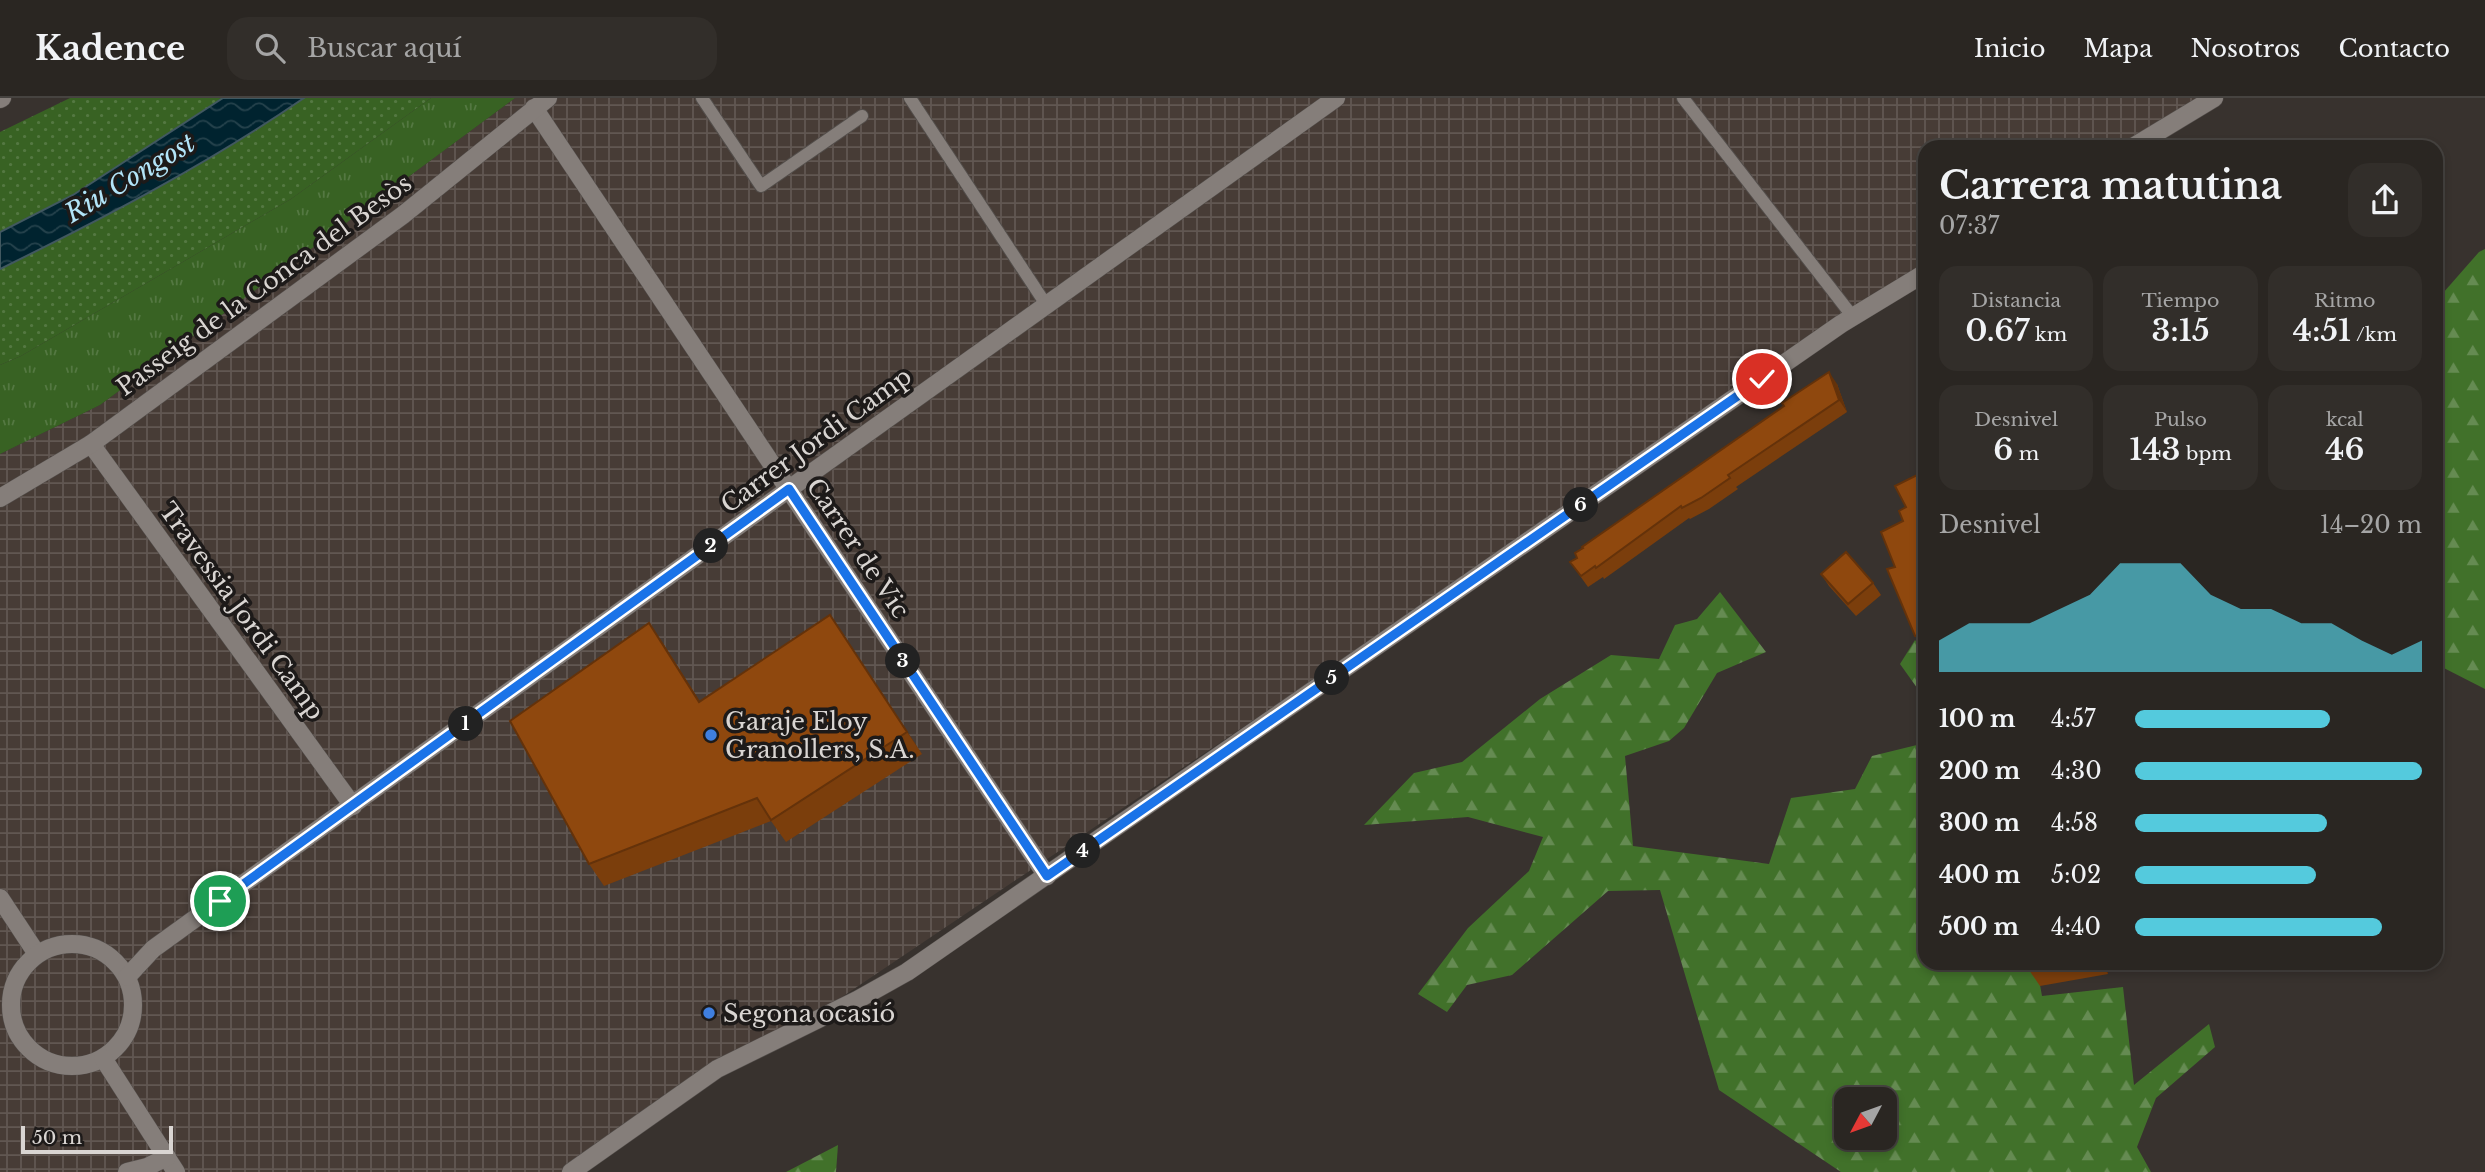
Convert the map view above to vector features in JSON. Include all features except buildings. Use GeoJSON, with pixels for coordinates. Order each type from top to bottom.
{"type":"FeatureCollection","features":[{"type":"Feature","properties":{"kind":"street","name":"Carrer Jordi Camp"},"geometry":{"type":"LineString","coordinates":[[127,977],[153,949],[1336,98]]}},
{"type":"Feature","properties":{"kind":"street"},"geometry":{"type":"LineString","coordinates":[[2144,140],[2208,100]]}},
{"type":"Feature","properties":{"kind":"street","name":"Passeig de la Conca del Besòs"},"geometry":{"type":"LineString","coordinates":[[0,498],[91,444],[403,215],[541,103]]}},
{"type":"Feature","properties":{"kind":"street","name":"Carrer de Vic"},"geometry":{"type":"LineString","coordinates":[[541,103],[789,489],[1047,876]]}},
{"type":"Feature","properties":{"kind":"street"},"geometry":{"type":"LineString","coordinates":[[570,1172],[717,1069],[857,1000],[907,972],[1853,317],[1918,277]]}},
{"type":"Feature","properties":{"kind":"street","name":"Travessia Jordi Camp"},"geometry":{"type":"LineString","coordinates":[[91,444],[353,806]]}},
{"type":"Feature","properties":{"kind":"street"},"geometry":{"type":"LineString","coordinates":[[0,898],[37,954]]}},
{"type":"Feature","properties":{"kind":"street"},"geometry":{"type":"LineString","coordinates":[[77,943],[97,948],[114,960],[127,977],[133,995],[133,1013],[128,1031],[117,1047],[103,1059],[85,1065],[66,1066],[47,1061],[31,1051],[6,1017],[10,1000],[7,984],[37,954],[56,945],[77,943]]}},
{"type":"Feature","properties":{"kind":"street"},"geometry":{"type":"LineString","coordinates":[[103,1059],[172,1164],[127,1172]]}},
{"type":"Feature","properties":{"kind":"lane"},"geometry":{"type":"LineString","coordinates":[[702,98],[761,186],[862,116]]}},
{"type":"Feature","properties":{"kind":"lane"},"geometry":{"type":"LineString","coordinates":[[909,98],[1047,306]]}},
{"type":"Feature","properties":{"kind":"lane"},"geometry":{"type":"LineString","coordinates":[[1683,98],[1853,317]]}},
{"type":"Feature","properties":{"kind":"shaded area"},"geometry":{"type":"Polygon","coordinates":[[[515,98],[2214,98],[2145,140],[1918,140],[1918,277],[1853,317],[830,1005],[571,1172],[0,1172],[0,454],[100,405],[515,98]]]}},
{"type":"Feature","properties":{"kind":"green space"},"geometry":{"type":"Polygon","coordinates":[[[70,98],[223,98],[73,195],[0,232],[0,132],[70,98]]]}},
{"type":"Feature","properties":{"kind":"green space"},"geometry":{"type":"Polygon","coordinates":[[[304,98],[431,98],[291,199],[21,356],[0,365],[0,269],[155,189],[304,98]]]}},
{"type":"Feature","properties":{"kind":"green space"},"geometry":{"type":"Polygon","coordinates":[[[431,98],[515,98],[100,405],[0,454],[0,365],[21,356],[291,199],[431,98]]]}},
{"type":"Feature","properties":{"kind":"green space"},"geometry":{"type":"Polygon","coordinates":[[[2485,249],[2485,689],[2443,668],[2443,293],[2479,252],[2485,249]]]}},
{"type":"Feature","properties":{"kind":"green space"},"geometry":{"type":"Polygon","coordinates":[[[1720,592],[1766,652],[1717,673],[1684,728],[1669,741],[1625,756],[1633,846],[1769,864],[1791,798],[1855,789],[1872,756],[1918,745],[1918,970],[2037,970],[2042,996],[2123,987],[2134,1085],[2209,1024],[2215,1047],[2156,1098],[2137,1147],[2151,1172],[1841,1172],[1719,1090],[1660,890],[1608,891],[1512,975],[1467,985],[1447,1012],[1418,994],[1468,928],[1529,871],[1543,837],[1468,817],[1364,825],[1414,773],[1462,762],[1540,699],[1611,655],[1659,659],[1675,625],[1697,619],[1720,592]]]}},
{"type":"Feature","properties":{"kind":"green space"},"geometry":{"type":"Polygon","coordinates":[[[1915,640],[1918,644],[1918,689],[1900,664],[1915,640]]]}},
{"type":"Feature","properties":{"kind":"green space"},"geometry":{"type":"Polygon","coordinates":[[[838,1145],[836,1172],[786,1172],[838,1145]]]}},
{"type":"Feature","properties":{"kind":"water","name":"Riu Congost"},"geometry":{"type":"Polygon","coordinates":[[[223,98],[304,98],[155,189],[0,269],[0,232],[73,195],[223,98]]]}},
{"type":"Feature","properties":{"kind":"place","name":"Garaje Eloy Granollers, S.A."},"geometry":{"type":"Point","coordinates":[711,735]}},
{"type":"Feature","properties":{"kind":"place","name":"Segona ocasió"},"geometry":{"type":"Point","coordinates":[709,1013]}},
{"type":"Feature","properties":{"kind":"route"},"geometry":{"type":"LineString","coordinates":[[220,901],[789,489],[1047,876],[1762,379]]}}]}
